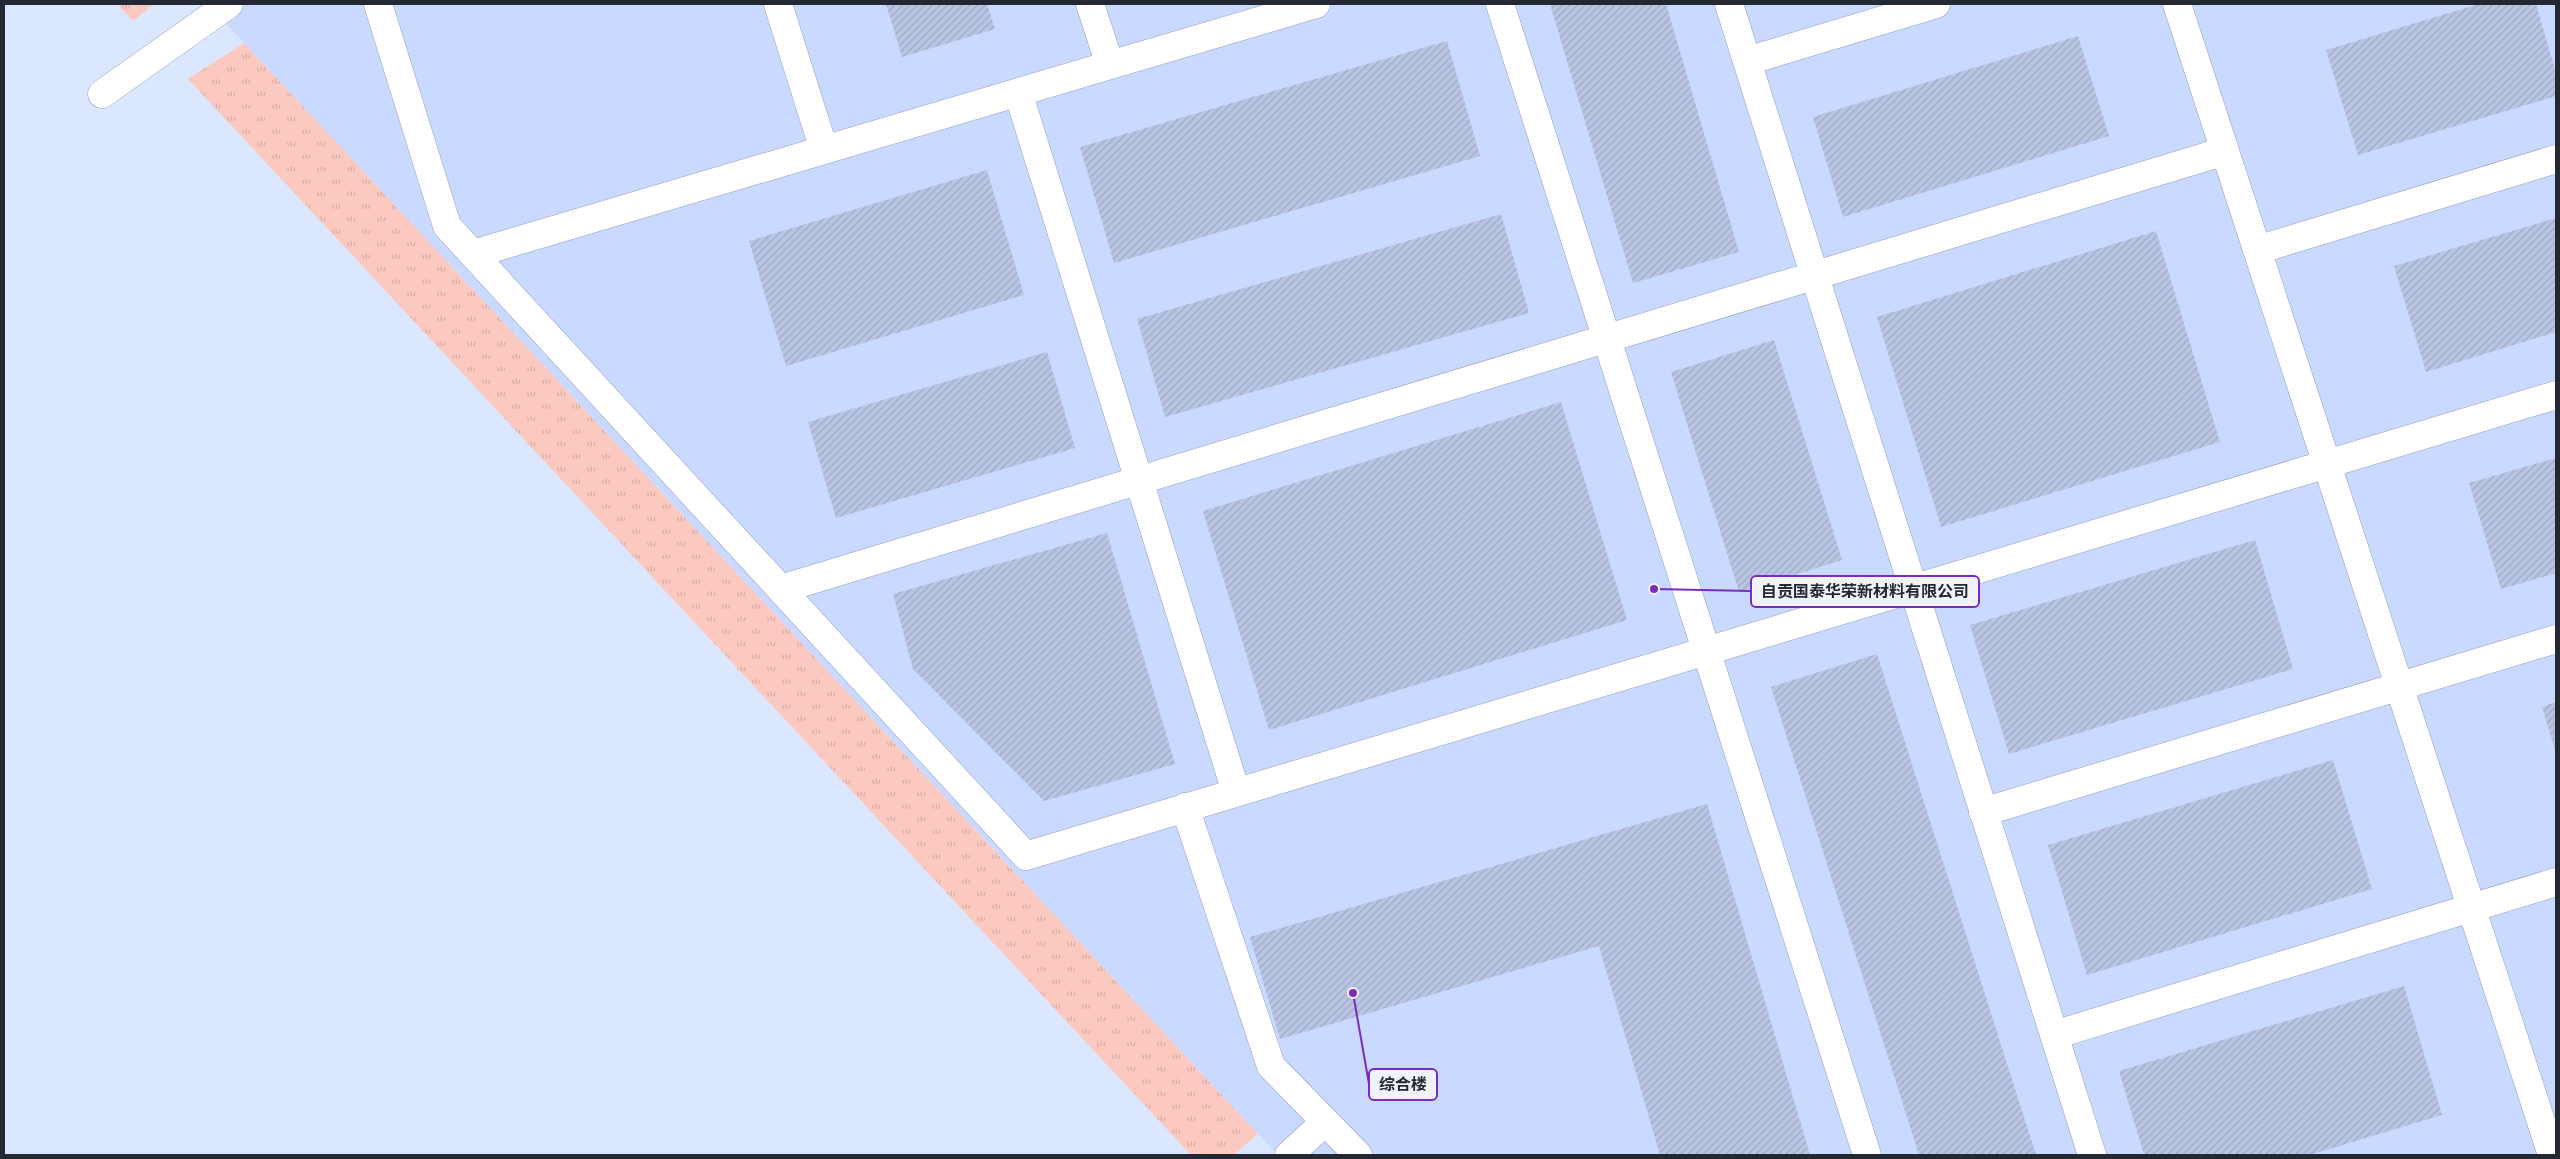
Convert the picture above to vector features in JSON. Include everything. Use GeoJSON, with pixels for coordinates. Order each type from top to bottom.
{"type":"FeatureCollection","features":[{"type":"Feature","properties":{"kind":"lane"},"geometry":{"type":"LineString","coordinates":[[102,94],[229,4]]}},
{"type":"Feature","properties":{"kind":"lane"},"geometry":{"type":"LineString","coordinates":[[378,4],[447,226],[1026,856],[2556,395]]}},
{"type":"Feature","properties":{"kind":"lane"},"geometry":{"type":"LineString","coordinates":[[778,4],[824,150]]}},
{"type":"Feature","properties":{"kind":"lane"},"geometry":{"type":"LineString","coordinates":[[1090,4],[1110,65]]}},
{"type":"Feature","properties":{"kind":"lane"},"geometry":{"type":"LineString","coordinates":[[473,254],[1316,4]]}},
{"type":"Feature","properties":{"kind":"lane"},"geometry":{"type":"LineString","coordinates":[[1500,4],[1867,1155]]}},
{"type":"Feature","properties":{"kind":"lane"},"geometry":{"type":"LineString","coordinates":[[1729,4],[2092,1155]]}},
{"type":"Feature","properties":{"kind":"lane"},"geometry":{"type":"LineString","coordinates":[[1747,61],[1936,4]]}},
{"type":"Feature","properties":{"kind":"lane"},"geometry":{"type":"LineString","coordinates":[[2177,4],[2472,908],[2546,1151]]}},
{"type":"Feature","properties":{"kind":"lane"},"geometry":{"type":"LineString","coordinates":[[1018,92],[1236,792]]}},
{"type":"Feature","properties":{"kind":"lane"},"geometry":{"type":"LineString","coordinates":[[781,589],[2225,151]]}},
{"type":"Feature","properties":{"kind":"lane"},"geometry":{"type":"LineString","coordinates":[[2257,250],[2556,159]]}},
{"type":"Feature","properties":{"kind":"lane"},"geometry":{"type":"LineString","coordinates":[[1984,812],[2556,639]]}},
{"type":"Feature","properties":{"kind":"lane"},"geometry":{"type":"LineString","coordinates":[[1185,808],[1272,1066],[1358,1155]]}},
{"type":"Feature","properties":{"kind":"lane"},"geometry":{"type":"LineString","coordinates":[[2054,1035],[2556,882]]}},
{"type":"Feature","properties":{"kind":"lane"},"geometry":{"type":"LineString","coordinates":[[1289,1155],[1325,1122]]}},
{"type":"Feature","properties":{"kind":"shaded area"},"geometry":{"type":"Polygon","coordinates":[[[208,4],[2556,4],[2556,1155],[1278,1155],[208,4]]]}},
{"type":"Feature","properties":{"kind":"green space"},"geometry":{"type":"Polygon","coordinates":[[[117,4],[154,4],[133,21],[117,4]]]}},
{"type":"Feature","properties":{"kind":"green space"},"geometry":{"type":"Polygon","coordinates":[[[244,43],[1258,1134],[1234,1155],[1191,1155],[188,79],[244,43]]]}},
{"type":"Feature","properties":{"kind":"building"},"geometry":{"type":"Polygon","coordinates":[[[886,4],[987,4],[995,29],[902,57],[886,4]]]}},
{"type":"Feature","properties":{"kind":"building"},"geometry":{"type":"Polygon","coordinates":[[[1550,4],[1666,4],[1739,252],[1633,283],[1550,4]]]}},
{"type":"Feature","properties":{"kind":"building"},"geometry":{"type":"Polygon","coordinates":[[[2479,4],[2536,4],[2556,73],[2556,96],[2358,155],[2326,50],[2479,4]]]}},
{"type":"Feature","properties":{"kind":"building"},"geometry":{"type":"Polygon","coordinates":[[[2078,36],[2109,136],[1843,217],[1813,117],[2078,36]]]}},
{"type":"Feature","properties":{"kind":"building"},"geometry":{"type":"Polygon","coordinates":[[[1447,41],[1480,156],[1114,263],[1080,147],[1447,41]]]}},
{"type":"Feature","properties":{"kind":"building"},"geometry":{"type":"Polygon","coordinates":[[[987,170],[1024,295],[786,366],[749,241],[987,170]]]}},
{"type":"Feature","properties":{"kind":"building"},"geometry":{"type":"Polygon","coordinates":[[[1501,214],[1529,313],[1165,417],[1137,319],[1501,214]]]}},
{"type":"Feature","properties":{"kind":"building"},"geometry":{"type":"Polygon","coordinates":[[[2556,218],[2556,332],[2426,372],[2394,266],[2556,218]]]}},
{"type":"Feature","properties":{"kind":"building"},"geometry":{"type":"Polygon","coordinates":[[[2156,231],[2220,442],[1941,527],[1877,317],[2156,231]]]}},
{"type":"Feature","properties":{"kind":"building"},"geometry":{"type":"Polygon","coordinates":[[[1774,340],[1842,560],[1739,592],[1671,372],[1774,340]]]}},
{"type":"Feature","properties":{"kind":"building"},"geometry":{"type":"Polygon","coordinates":[[[1047,352],[1075,448],[836,518],[808,422],[1047,352]]]}},
{"type":"Feature","properties":{"kind":"building"},"geometry":{"type":"Polygon","coordinates":[[[1561,402],[1627,620],[1269,730],[1203,511],[1561,402]]]}},
{"type":"Feature","properties":{"kind":"building"},"geometry":{"type":"Polygon","coordinates":[[[2556,458],[2556,573],[2501,589],[2469,483],[2556,458]]]}},
{"type":"Feature","properties":{"kind":"building"},"geometry":{"type":"Polygon","coordinates":[[[1107,533],[1175,764],[1044,801],[913,669],[893,594],[1107,533]]]}},
{"type":"Feature","properties":{"kind":"building"},"geometry":{"type":"Polygon","coordinates":[[[2255,540],[2293,669],[2009,754],[1970,625],[2255,540]]]}},
{"type":"Feature","properties":{"kind":"building"},"geometry":{"type":"Polygon","coordinates":[[[1877,654],[2036,1155],[1919,1155],[1771,687],[1877,654]]]}},
{"type":"Feature","properties":{"kind":"building"},"geometry":{"type":"Polygon","coordinates":[[[2556,702],[2556,753],[2542,707],[2556,702]]]}},
{"type":"Feature","properties":{"kind":"building"},"geometry":{"type":"Polygon","coordinates":[[[2333,760],[2372,889],[2087,975],[2048,845],[2333,760]]]}},
{"type":"Feature","properties":{"kind":"building"},"geometry":{"type":"Polygon","coordinates":[[[1707,804],[1810,1155],[1660,1155],[1599,946],[1280,1039],[1250,937],[1707,804]]]}},
{"type":"Feature","properties":{"kind":"building"},"geometry":{"type":"Polygon","coordinates":[[[2404,986],[2442,1115],[2309,1155],[2144,1155],[2119,1071],[2404,986]]]}},
{"type":"Feature","properties":{"kind":"place","name":"自贡国泰华荣新材料有限公司"},"geometry":{"type":"Point","coordinates":[1654,589]}},
{"type":"Feature","properties":{"kind":"place","name":"综合楼"},"geometry":{"type":"Point","coordinates":[1353,993]}}]}
